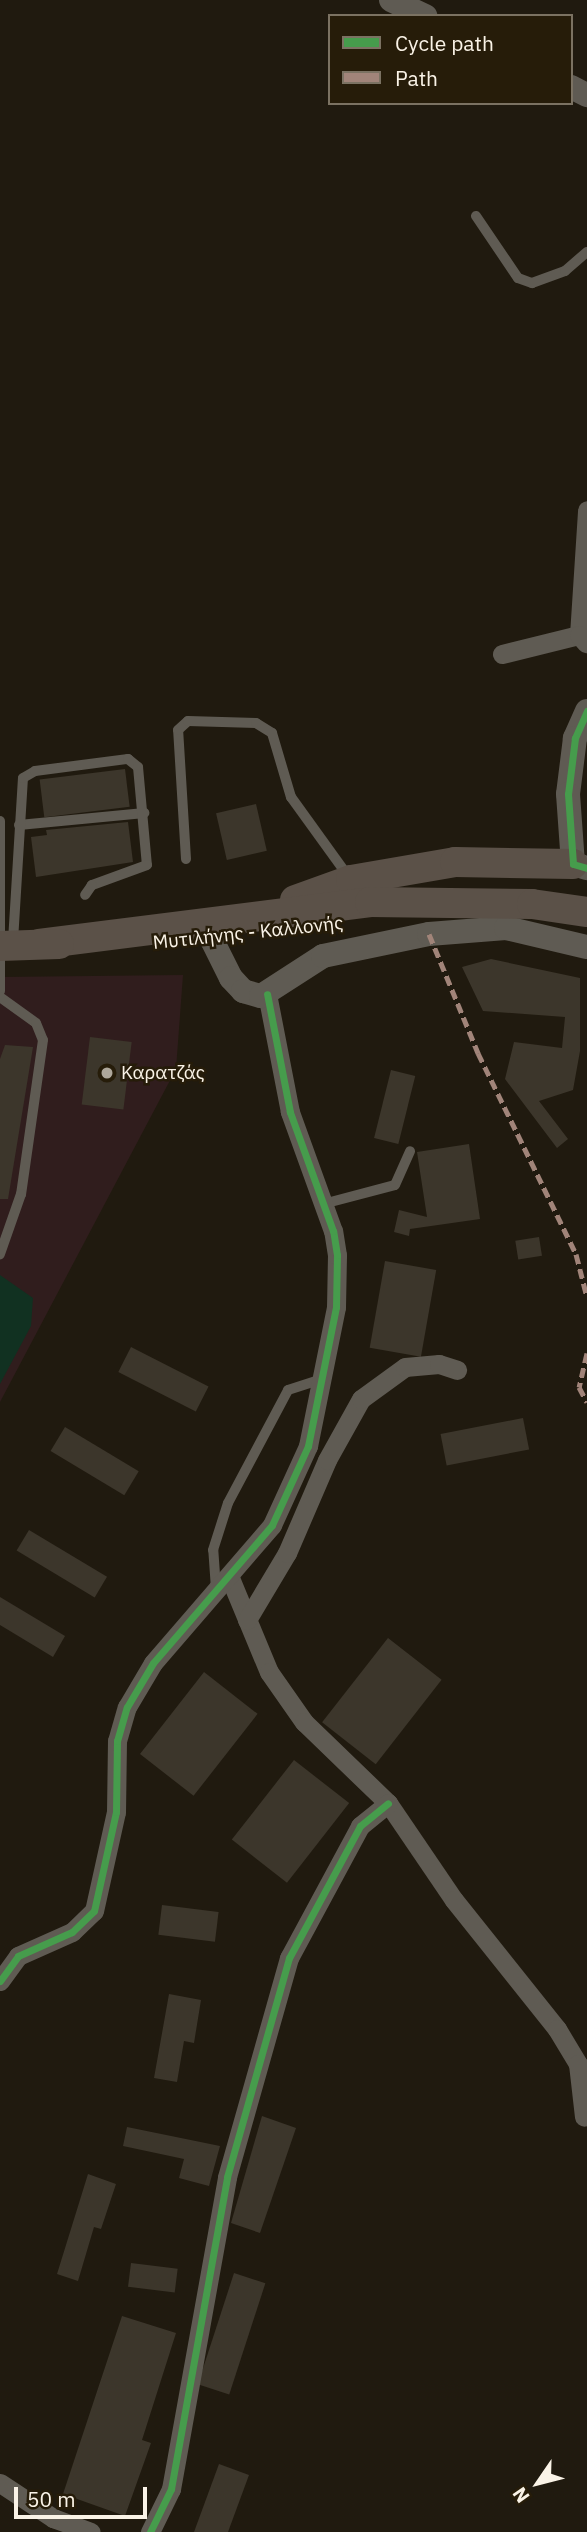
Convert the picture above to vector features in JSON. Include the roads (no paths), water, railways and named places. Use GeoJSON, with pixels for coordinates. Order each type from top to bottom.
{"type":"FeatureCollection","features":[{"type":"Feature","properties":{"kind":"main road"},"geometry":{"type":"LineString","coordinates":[[264,914],[351,880],[455,862],[580,866]]}},
{"type":"Feature","properties":{"kind":"main road","name":"Μυτιλήνης - Καλλονής"},"geometry":{"type":"LineString","coordinates":[[220,929],[264,914],[370,902],[587,912]]}},
{"type":"Feature","properties":{"kind":"main road","name":"Μυτιλήνης - Καλλονής"},"geometry":{"type":"LineString","coordinates":[[13,945],[368,921],[455,904]]}},
{"type":"Feature","properties":{"kind":"street"},"geometry":{"type":"LineString","coordinates":[[391,0],[422,14]]}},
{"type":"Feature","properties":{"kind":"street"},"geometry":{"type":"LineString","coordinates":[[502,654],[583,640],[587,510]]}},
{"type":"Feature","properties":{"kind":"street"},"geometry":{"type":"LineString","coordinates":[[580,866],[569,782],[575,738],[587,710]]}},
{"type":"Feature","properties":{"kind":"street"},"geometry":{"type":"LineString","coordinates":[[220,929],[227,971],[243,991],[267,994],[323,956],[429,934],[506,928],[587,947]]}},
{"type":"Feature","properties":{"kind":"street"},"geometry":{"type":"LineString","coordinates":[[0,1981],[18,1956],[72,1932],[94,1911],[116,1812],[117,1741],[127,1707],[153,1663],[216,1595],[272,1525],[308,1446],[325,1378],[337,1255],[323,1204],[295,1131],[267,994]]}},
{"type":"Feature","properties":{"kind":"street"},"geometry":{"type":"LineString","coordinates":[[247,1620],[287,1553],[327,1460],[361,1399],[404,1367],[439,1364],[457,1370]]}},
{"type":"Feature","properties":{"kind":"street"},"geometry":{"type":"LineString","coordinates":[[230,1578],[269,1672],[304,1722],[388,1803],[454,1900],[557,2029],[578,2064],[584,2117]]}},
{"type":"Feature","properties":{"kind":"street"},"geometry":{"type":"LineString","coordinates":[[150,2532],[171,2489],[228,2177],[289,1958],[360,1826],[388,1803]]}},
{"type":"Feature","properties":{"kind":"street"},"geometry":{"type":"LineString","coordinates":[[0,2483],[52,2518],[90,2532]]}},
{"type":"Feature","properties":{"kind":"lane"},"geometry":{"type":"LineString","coordinates":[[476,216],[518,278],[532,284],[565,271],[587,252]]}},
{"type":"Feature","properties":{"kind":"lane"},"geometry":{"type":"LineString","coordinates":[[186,859],[178,730],[188,721],[256,723],[272,733],[292,797],[351,880]]}},
{"type":"Feature","properties":{"kind":"lane"},"geometry":{"type":"LineString","coordinates":[[0,991],[13,945],[21,783],[27,774],[123,758],[138,767],[147,865],[92,885],[85,895]]}},
{"type":"Feature","properties":{"kind":"lane"},"geometry":{"type":"LineString","coordinates":[[19,825],[144,813]]}},
{"type":"Feature","properties":{"kind":"lane"},"geometry":{"type":"LineString","coordinates":[[0,821],[13,945]]}},
{"type":"Feature","properties":{"kind":"lane"},"geometry":{"type":"LineString","coordinates":[[0,998],[36,1023],[43,1040],[21,1194],[0,1254]]}},
{"type":"Feature","properties":{"kind":"lane"},"geometry":{"type":"LineString","coordinates":[[323,1204],[395,1185],[410,1151]]}},
{"type":"Feature","properties":{"kind":"lane"},"geometry":{"type":"LineString","coordinates":[[216,1595],[213,1550],[228,1503],[288,1390],[325,1378]]}},
{"type":"Feature","properties":{"kind":"place","name":"Καρατζάς"},"geometry":{"type":"Point","coordinates":[107,1073]}}]}
